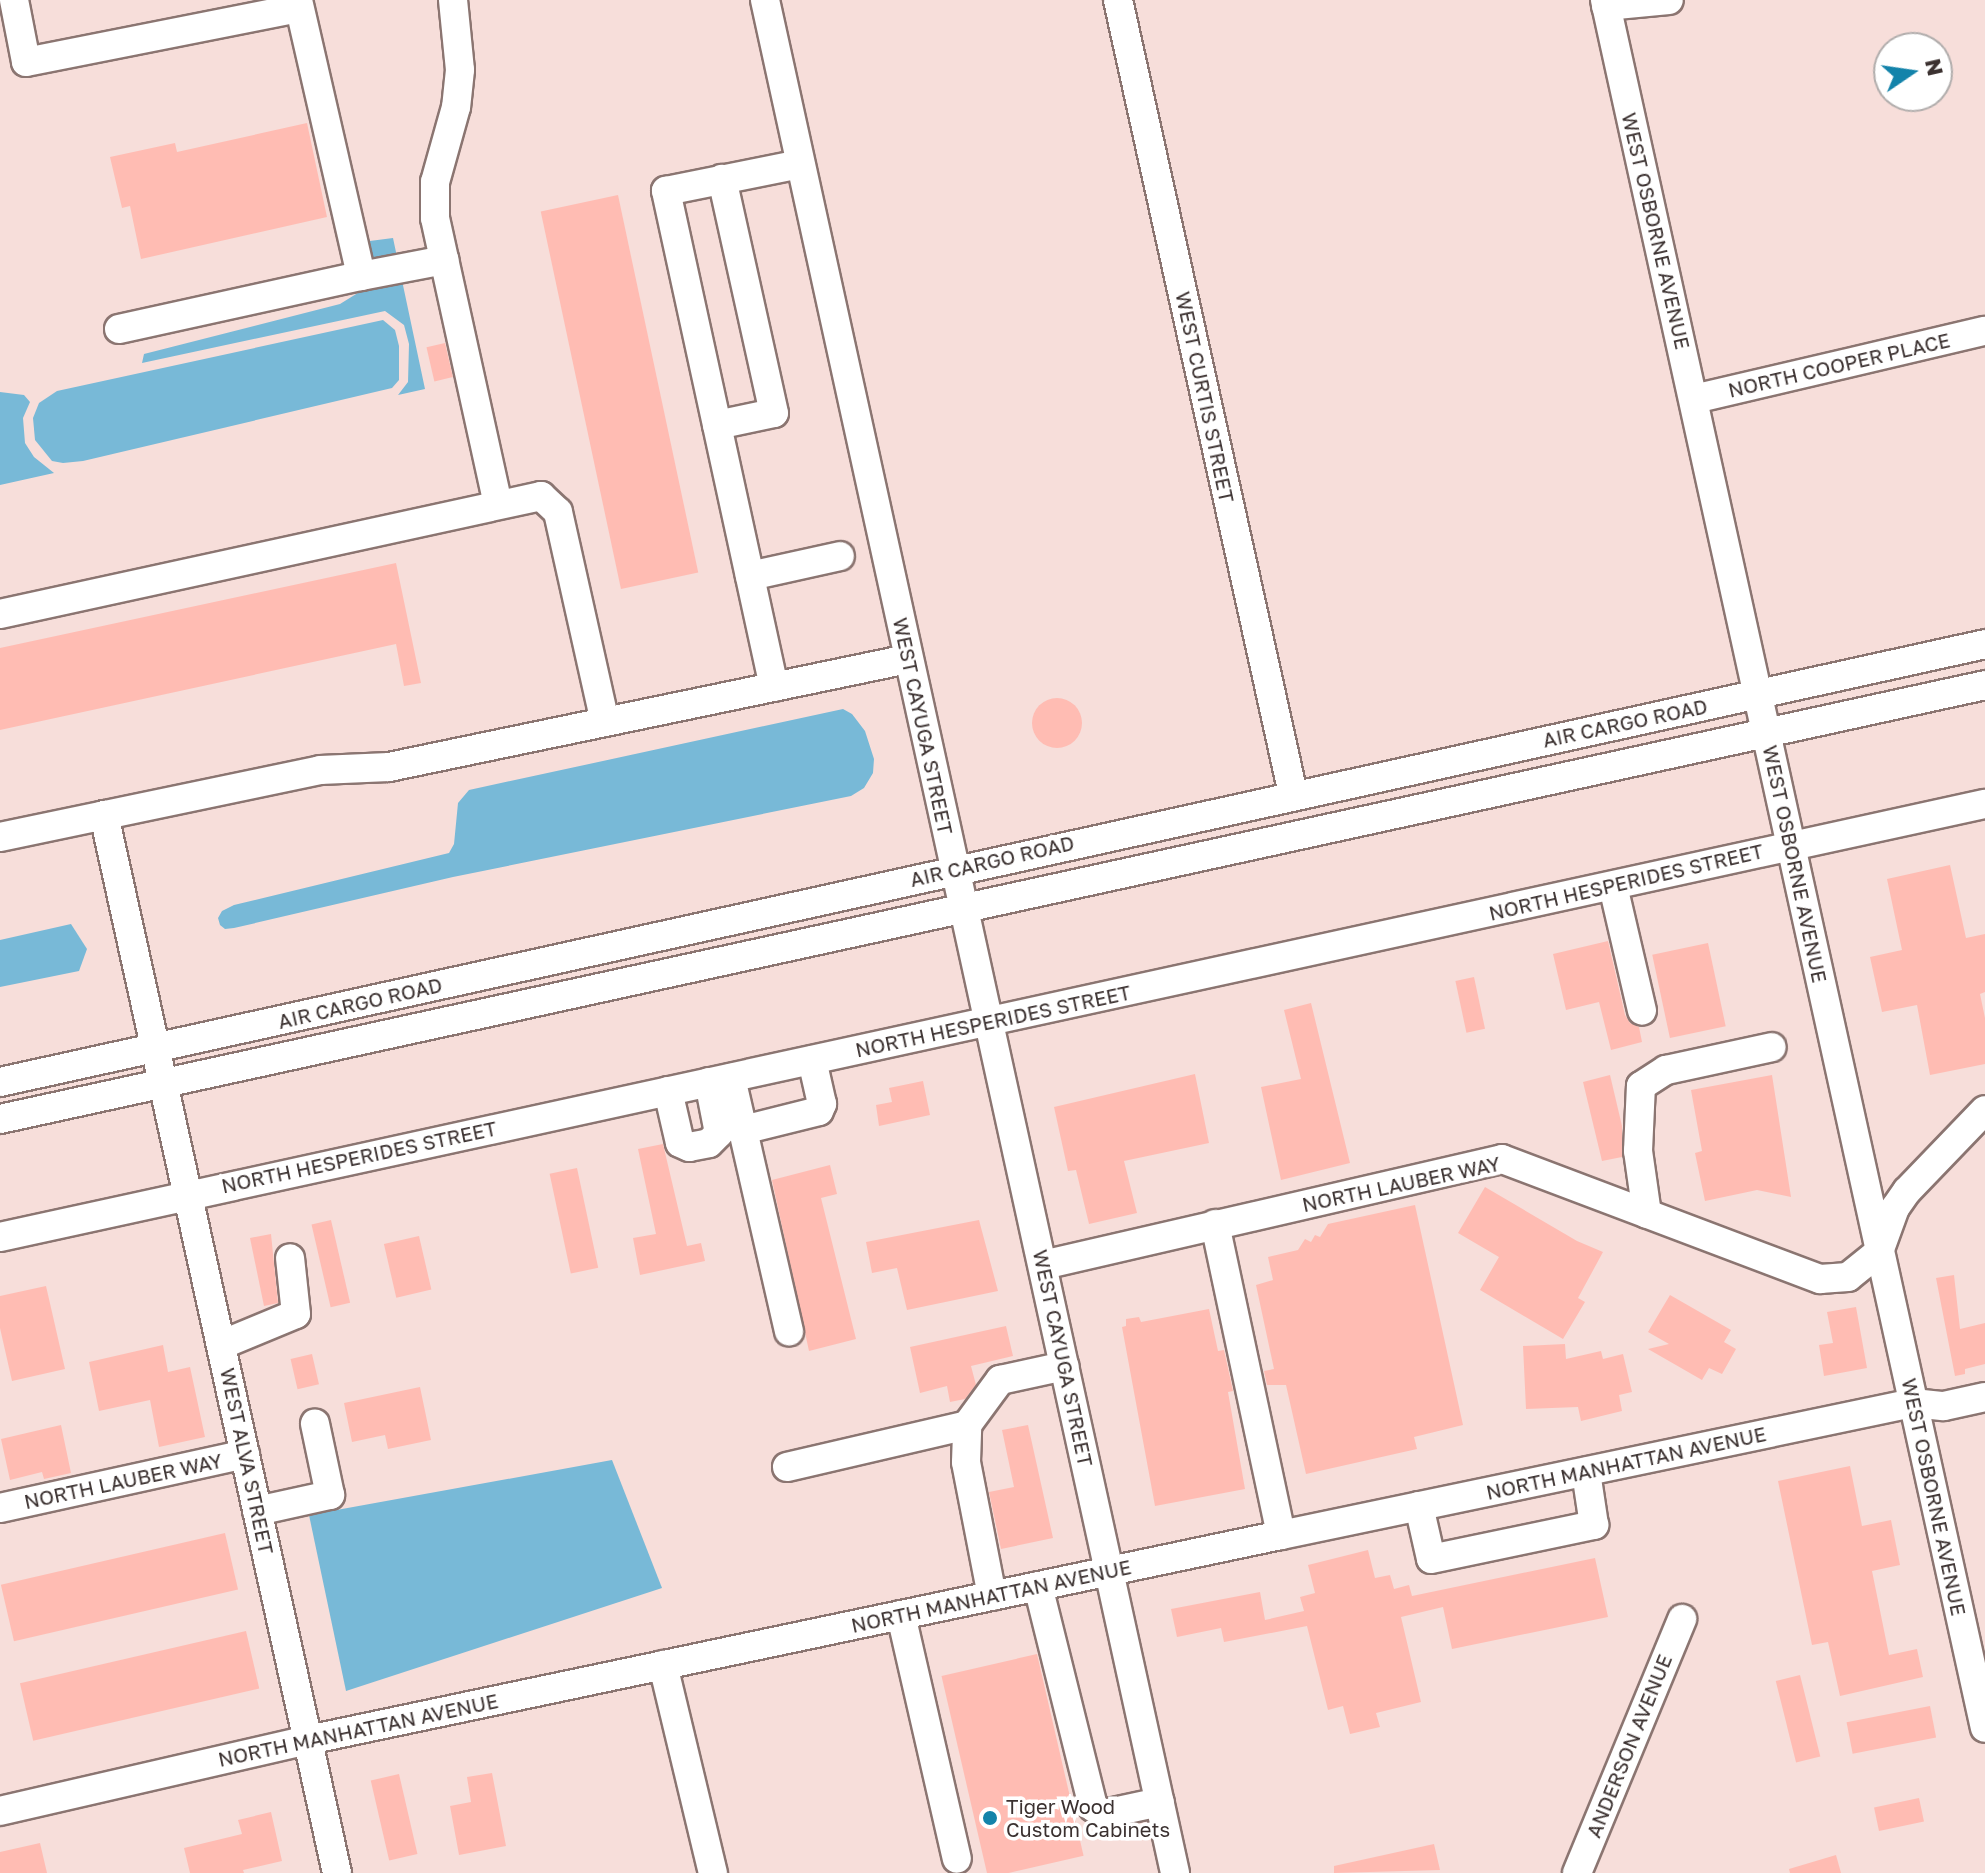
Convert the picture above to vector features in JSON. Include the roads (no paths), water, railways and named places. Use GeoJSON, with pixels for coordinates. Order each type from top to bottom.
{"type":"FeatureCollection","features":[{"type":"Feature","properties":{"kind":"street"},"geometry":{"type":"LineString","coordinates":[[14,0],[26,62],[299,4],[361,276]]}},
{"type":"Feature","properties":{"kind":"street"},"geometry":{"type":"LineString","coordinates":[[453,0],[460,70],[456,107],[435,182],[435,218],[498,504]]}},
{"type":"Feature","properties":{"kind":"street","name":"WEST CAYUGA STREET"},"geometry":{"type":"LineString","coordinates":[[765,0],[1175,1873]]}},
{"type":"Feature","properties":{"kind":"street","name":"WEST CURTIS STREET"},"geometry":{"type":"LineString","coordinates":[[1118,0],[1293,794]]}},
{"type":"Feature","properties":{"kind":"street"},"geometry":{"type":"LineString","coordinates":[[1606,3],[1669,0]]}},
{"type":"Feature","properties":{"kind":"street","name":"WEST OSBORNE AVENUE"},"geometry":{"type":"LineString","coordinates":[[1606,3],[1879,1252],[1978,1665],[1985,1728]]}},
{"type":"Feature","properties":{"kind":"street"},"geometry":{"type":"LineString","coordinates":[[774,687],[666,191],[800,164]]}},
{"type":"Feature","properties":{"kind":"street"},"geometry":{"type":"LineString","coordinates":[[717,425],[774,413],[722,179]]}},
{"type":"Feature","properties":{"kind":"street"},"geometry":{"type":"LineString","coordinates":[[119,329],[444,260]]}},
{"type":"Feature","properties":{"kind":"street","name":"NORTH COOPER PLACE"},"geometry":{"type":"LineString","coordinates":[[1694,399],[1985,331]]}},
{"type":"Feature","properties":{"kind":"street"},"geometry":{"type":"LineString","coordinates":[[0,614],[541,496],[558,512],[605,722]]}},
{"type":"Feature","properties":{"kind":"street"},"geometry":{"type":"LineString","coordinates":[[750,576],[840,556]]}},
{"type":"Feature","properties":{"kind":"street","name":"AIR CARGO ROAD"},"geometry":{"type":"LineString","coordinates":[[0,1082],[1293,794],[1985,644]]}},
{"type":"Feature","properties":{"kind":"street"},"geometry":{"type":"LineString","coordinates":[[0,837],[320,770],[389,767],[908,659]]}},
{"type":"Feature","properties":{"kind":"street","name":"AIR CARGO ROAD"},"geometry":{"type":"LineString","coordinates":[[0,1119],[1985,685]]}},
{"type":"Feature","properties":{"kind":"street","name":"NORTH HESPERIDES STREET"},"geometry":{"type":"LineString","coordinates":[[0,1237],[1985,804]]}},
{"type":"Feature","properties":{"kind":"street","name":"WEST ALVA STREET"},"geometry":{"type":"LineString","coordinates":[[104,815],[337,1873]]}},
{"type":"Feature","properties":{"kind":"street"},"geometry":{"type":"LineString","coordinates":[[1613,886],[1642,1011]]}},
{"type":"Feature","properties":{"kind":"street"},"geometry":{"type":"LineString","coordinates":[[1647,1214],[1638,1151],[1641,1086],[1666,1070],[1772,1047]]}},
{"type":"Feature","properties":{"kind":"street"},"geometry":{"type":"LineString","coordinates":[[743,1130],[819,1111],[822,1104],[812,1060]]}},
{"type":"Feature","properties":{"kind":"street"},"geometry":{"type":"LineString","coordinates":[[668,1091],[680,1143],[684,1147],[709,1143],[719,1133],[720,1080]]}},
{"type":"Feature","properties":{"kind":"street"},"geometry":{"type":"LineString","coordinates":[[720,1080],[743,1130],[789,1331]]}},
{"type":"Feature","properties":{"kind":"street"},"geometry":{"type":"LineString","coordinates":[[1879,1252],[1895,1208],[1907,1191],[1985,1110]]}},
{"type":"Feature","properties":{"kind":"street","name":"NORTH LAUBER WAY"},"geometry":{"type":"LineString","coordinates":[[1043,1265],[1502,1159],[1820,1279],[1848,1277],[1879,1252]]}},
{"type":"Feature","properties":{"kind":"street"},"geometry":{"type":"LineString","coordinates":[[1215,1224],[1281,1535]]}},
{"type":"Feature","properties":{"kind":"street"},"geometry":{"type":"LineString","coordinates":[[221,1345],[296,1314],[290,1258]]}},
{"type":"Feature","properties":{"kind":"street"},"geometry":{"type":"LineString","coordinates":[[992,1596],[966,1462],[967,1425],[1000,1380],[1065,1366]]}},
{"type":"Feature","properties":{"kind":"street","name":"NORTH MANHATTAN AVENUE"},"geometry":{"type":"LineString","coordinates":[[0,1811],[308,1740],[1419,1506],[1913,1403],[1944,1406],[1985,1397]]}},
{"type":"Feature","properties":{"kind":"street"},"geometry":{"type":"LineString","coordinates":[[257,1511],[330,1495],[315,1424]]}},
{"type":"Feature","properties":{"kind":"street"},"geometry":{"type":"LineString","coordinates":[[787,1467],[967,1425]]}},
{"type":"Feature","properties":{"kind":"street","name":"NORTH LAUBER WAY"},"geometry":{"type":"LineString","coordinates":[[0,1508],[245,1454]]}},
{"type":"Feature","properties":{"kind":"street"},"geometry":{"type":"LineString","coordinates":[[1419,1506],[1431,1559],[1594,1525],[1586,1472]]}},
{"type":"Feature","properties":{"kind":"street"},"geometry":{"type":"LineString","coordinates":[[1038,1586],[1093,1807],[1104,1814],[1160,1802]]}},
{"type":"Feature","properties":{"kind":"street"},"geometry":{"type":"LineString","coordinates":[[901,1615],[957,1859]]}},
{"type":"Feature","properties":{"kind":"street","name":"ANDERSON AVENUE"},"geometry":{"type":"LineString","coordinates":[[1577,1873],[1682,1619]]}},
{"type":"Feature","properties":{"kind":"street"},"geometry":{"type":"LineString","coordinates":[[663,1665],[713,1873]]}},
{"type":"Feature","properties":{"kind":"water"},"geometry":{"type":"Polygon","coordinates":[[[393,238],[425,389],[398,395],[408,382],[409,344],[404,325],[385,311],[142,363],[144,354],[340,304],[361,291],[362,242],[393,238]]]}},
{"type":"Feature","properties":{"kind":"water"},"geometry":{"type":"Polygon","coordinates":[[[383,320],[395,330],[399,346],[399,380],[392,388],[83,461],[52,461],[35,440],[33,418],[39,403],[57,391],[383,320]]]}},
{"type":"Feature","properties":{"kind":"water"},"geometry":{"type":"Polygon","coordinates":[[[0,392],[24,395],[30,402],[23,418],[25,443],[34,457],[54,473],[0,485],[0,392]]]}},
{"type":"Feature","properties":{"kind":"water"},"geometry":{"type":"Polygon","coordinates":[[[843,709],[852,714],[865,731],[874,759],[873,773],[864,788],[851,796],[453,877],[234,928],[225,929],[220,925],[218,918],[222,911],[234,905],[449,853],[454,844],[458,803],[469,790],[843,709]]]}},
{"type":"Feature","properties":{"kind":"water"},"geometry":{"type":"Polygon","coordinates":[[[71,924],[87,949],[79,971],[0,987],[0,940],[71,924]]]}},
{"type":"Feature","properties":{"kind":"water"},"geometry":{"type":"Polygon","coordinates":[[[612,1460],[662,1588],[346,1691],[309,1515],[612,1460]]]}},
{"type":"Feature","properties":{"kind":"place","name":"Tiger Wood Custom Cabinets"},"geometry":{"type":"Point","coordinates":[990,1818]}}]}
